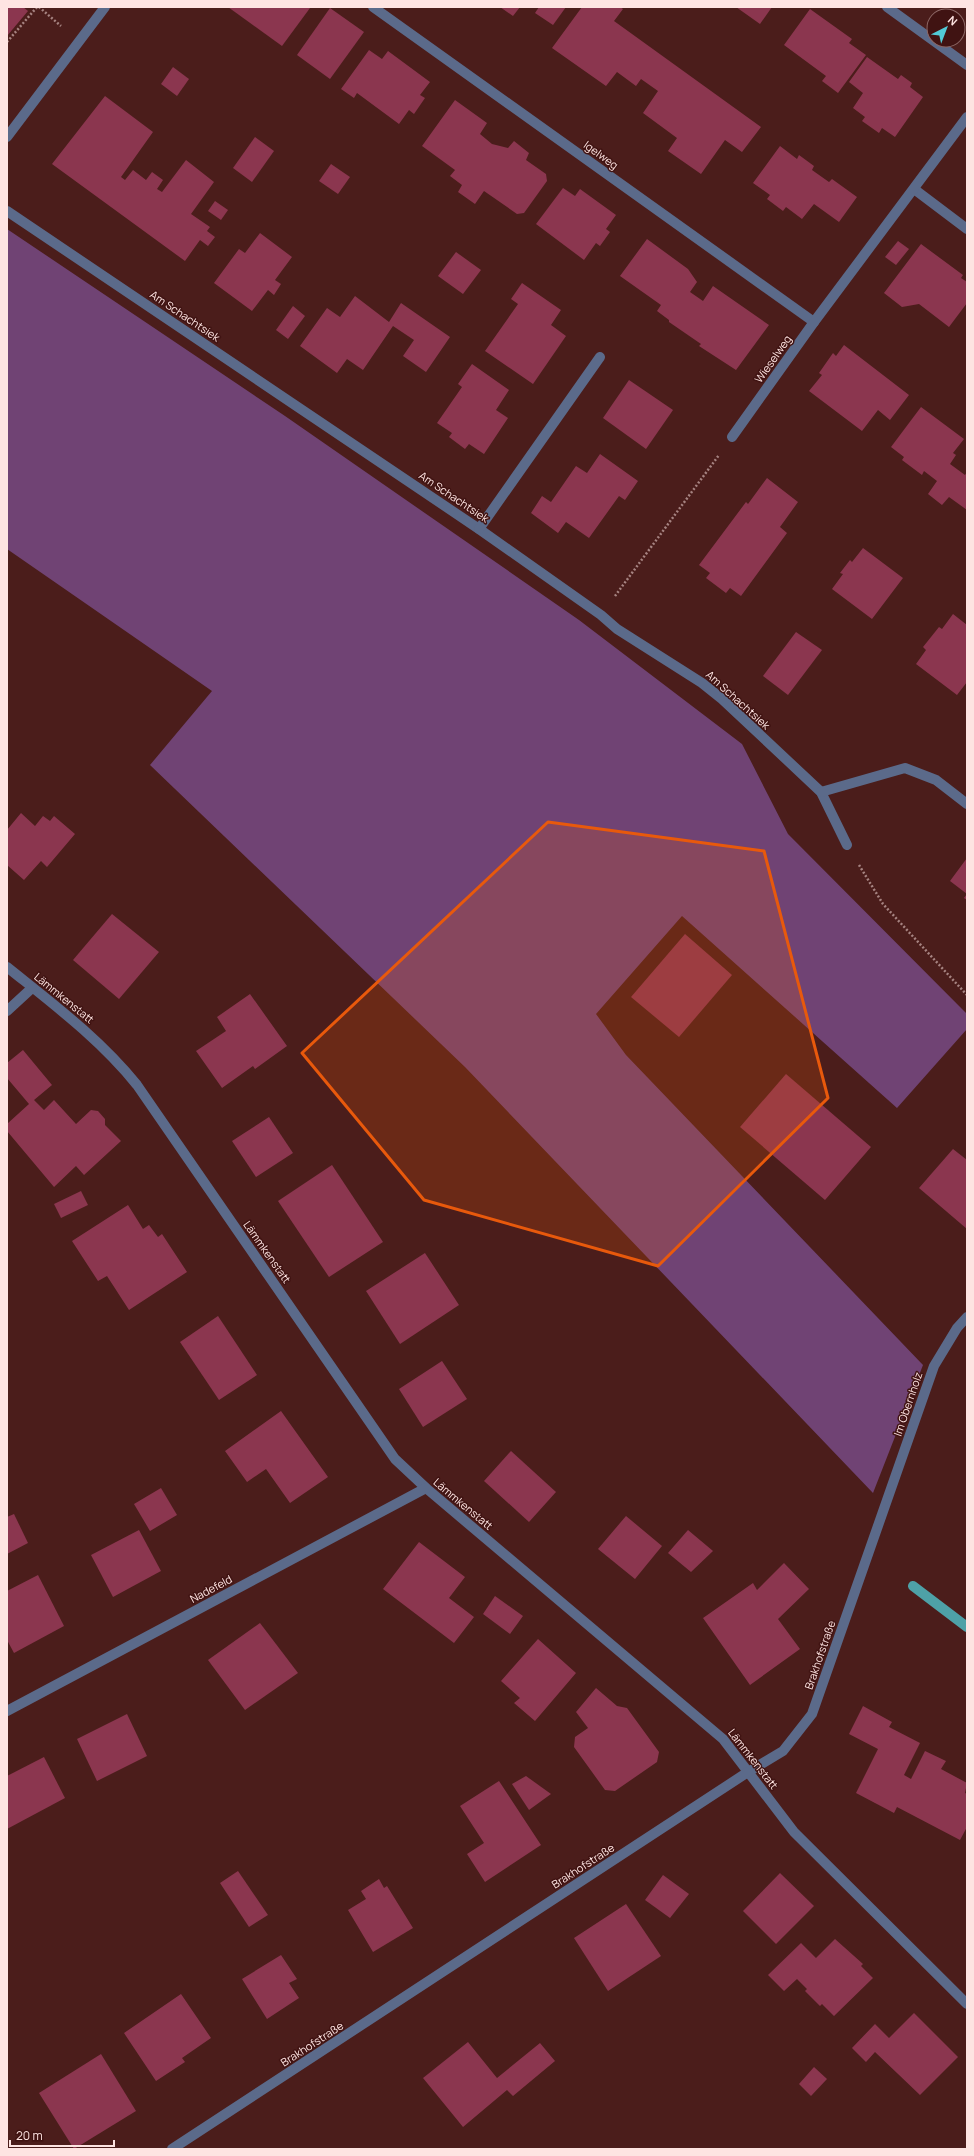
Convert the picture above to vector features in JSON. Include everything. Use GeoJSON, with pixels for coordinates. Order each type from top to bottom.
{"type":"FeatureCollection","features":[{"type":"Feature","properties":{"kind":"street"},"geometry":{"type":"LineString","coordinates":[[7,137],[106,7]]}},
{"type":"Feature","properties":{"kind":"street","name":"Igelweg"},"geometry":{"type":"LineString","coordinates":[[373,7],[814,322]]}},
{"type":"Feature","properties":{"kind":"street"},"geometry":{"type":"LineString","coordinates":[[887,7],[967,65]]}},
{"type":"Feature","properties":{"kind":"street","name":"Wieselweg"},"geometry":{"type":"LineString","coordinates":[[732,437],[814,322],[967,117]]}},
{"type":"Feature","properties":{"kind":"street"},"geometry":{"type":"LineString","coordinates":[[914,189],[967,229]]}},
{"type":"Feature","properties":{"kind":"street","name":"Am Schachtsiek"},"geometry":{"type":"LineString","coordinates":[[7,210],[479,529],[601,615],[617,629],[702,683],[821,792],[848,845]]}},
{"type":"Feature","properties":{"kind":"street"},"geometry":{"type":"LineString","coordinates":[[479,529],[600,357]]}},
{"type":"Feature","properties":{"kind":"street"},"geometry":{"type":"LineString","coordinates":[[821,792],[906,768],[936,780],[967,804]]}},
{"type":"Feature","properties":{"kind":"street","name":"Lämmkenstatt"},"geometry":{"type":"LineString","coordinates":[[7,968],[94,1038],[118,1060],[137,1084],[395,1459],[426,1488],[723,1739],[794,1832],[967,2004]]}},
{"type":"Feature","properties":{"kind":"street"},"geometry":{"type":"LineString","coordinates":[[7,1011],[32,988]]}},
{"type":"Feature","properties":{"kind":"street","name":"Im Obernholz"},"geometry":{"type":"LineString","coordinates":[[885,1506],[934,1366],[957,1328],[967,1317]]}},
{"type":"Feature","properties":{"kind":"street","name":"Nadefeld"},"geometry":{"type":"LineString","coordinates":[[7,1711],[426,1488]]}},
{"type":"Feature","properties":{"kind":"street","name":"Brakhofstraße"},"geometry":{"type":"LineString","coordinates":[[172,2149],[748,1772],[783,1751],[812,1714],[885,1506]]}},
{"type":"Feature","properties":{"kind":"path"},"geometry":{"type":"LineString","coordinates":[[7,42],[38,7],[80,42]]}},
{"type":"Feature","properties":{"kind":"path"},"geometry":{"type":"LineString","coordinates":[[601,615],[732,437]]}},
{"type":"Feature","properties":{"kind":"path"},"geometry":{"type":"LineString","coordinates":[[848,845],[883,904],[967,995]]}},
{"type":"Feature","properties":{"kind":"highlighted area"},"geometry":{"type":"Polygon","coordinates":[[[548,822],[764,851],[828,1098],[658,1266],[424,1200],[302,1053],[548,822]]]}},
{"type":"Feature","properties":{"kind":"shaded area"},"geometry":{"type":"Polygon","coordinates":[[[7,229],[285,416],[579,620],[742,744],[788,834],[967,1014],[967,1029],[897,1108],[682,916],[596,1014],[626,1055],[923,1365],[873,1493],[465,1067],[150,765],[212,691],[7,549],[7,229]]]}},
{"type":"Feature","properties":{"kind":"building"},"geometry":{"type":"Polygon","coordinates":[[[7,7],[23,7],[28,11],[7,36],[7,7]]]}},
{"type":"Feature","properties":{"kind":"building"},"geometry":{"type":"Polygon","coordinates":[[[228,7],[309,7],[310,8],[282,46],[228,7]]]}},
{"type":"Feature","properties":{"kind":"building"},"geometry":{"type":"Polygon","coordinates":[[[500,7],[520,7],[513,16],[500,7]]]}},
{"type":"Feature","properties":{"kind":"building"},"geometry":{"type":"Polygon","coordinates":[[[539,7],[566,7],[553,25],[535,13],[539,7]]]}},
{"type":"Feature","properties":{"kind":"building"},"geometry":{"type":"Polygon","coordinates":[[[582,7],[620,7],[623,9],[614,21],[761,127],[742,152],[725,140],[701,174],[668,151],[677,138],[643,113],[658,91],[641,79],[636,86],[617,72],[606,86],[552,48],[582,7]]]}},
{"type":"Feature","properties":{"kind":"building"},"geometry":{"type":"Polygon","coordinates":[[[736,7],[772,7],[760,24],[736,7]]]}},
{"type":"Feature","properties":{"kind":"building"},"geometry":{"type":"Polygon","coordinates":[[[330,8],[364,32],[330,79],[297,55],[330,8]]]}},
{"type":"Feature","properties":{"kind":"building"},"geometry":{"type":"Polygon","coordinates":[[[810,9],[852,39],[849,43],[866,55],[838,93],[822,81],[826,76],[784,45],[810,9]]]}},
{"type":"Feature","properties":{"kind":"building"},"geometry":{"type":"Polygon","coordinates":[[[369,50],[382,59],[388,51],[430,82],[420,95],[425,98],[414,114],[409,110],[399,124],[357,93],[354,98],[341,89],[369,50]]]}},
{"type":"Feature","properties":{"kind":"building"},"geometry":{"type":"Polygon","coordinates":[[[867,57],[898,79],[901,75],[912,83],[910,87],[923,97],[895,137],[882,128],[879,133],[862,121],[865,117],[853,108],[863,93],[849,82],[867,57]]]}},
{"type":"Feature","properties":{"kind":"building"},"geometry":{"type":"Polygon","coordinates":[[[173,67],[189,79],[177,96],[161,84],[173,67]]]}},
{"type":"Feature","properties":{"kind":"building"},"geometry":{"type":"Polygon","coordinates":[[[105,96],[153,132],[121,177],[125,180],[133,170],[146,180],[152,172],[163,180],[157,189],[162,192],[186,160],[214,182],[191,214],[210,227],[207,231],[215,237],[208,246],[200,240],[185,261],[52,164],[105,96]]]}},
{"type":"Feature","properties":{"kind":"building"},"geometry":{"type":"Polygon","coordinates":[[[455,100],[487,123],[480,134],[492,144],[508,148],[514,141],[529,153],[526,160],[546,174],[547,181],[524,213],[517,214],[484,191],[475,204],[458,192],[462,185],[450,176],[455,170],[422,146],[455,100]]]}},
{"type":"Feature","properties":{"kind":"building"},"geometry":{"type":"Polygon","coordinates":[[[255,137],[274,151],[252,182],[233,168],[255,137]]]}},
{"type":"Feature","properties":{"kind":"building"},"geometry":{"type":"Polygon","coordinates":[[[780,146],[797,159],[799,155],[814,166],[812,170],[829,182],[832,179],[857,197],[839,222],[814,204],[802,219],[786,207],[783,211],[767,199],[770,195],[753,183],[780,146]]]}},
{"type":"Feature","properties":{"kind":"building"},"geometry":{"type":"Polygon","coordinates":[[[331,164],[350,177],[338,194],[319,181],[331,164]]]}},
{"type":"Feature","properties":{"kind":"building"},"geometry":{"type":"Polygon","coordinates":[[[563,188],[575,196],[580,189],[616,215],[606,229],[610,232],[600,246],[596,243],[584,260],[536,224],[563,188]]]}},
{"type":"Feature","properties":{"kind":"building"},"geometry":{"type":"Polygon","coordinates":[[[215,201],[228,210],[221,220],[208,211],[215,201]]]}},
{"type":"Feature","properties":{"kind":"building"},"geometry":{"type":"Polygon","coordinates":[[[260,233],[292,257],[275,280],[281,284],[274,295],[268,290],[252,311],[214,283],[239,249],[245,253],[260,233]]]}},
{"type":"Feature","properties":{"kind":"building"},"geometry":{"type":"Polygon","coordinates":[[[647,239],[688,269],[697,282],[690,292],[703,301],[713,286],[769,325],[736,370],[699,346],[701,344],[669,322],[669,320],[657,311],[661,305],[620,276],[647,239]]]}},
{"type":"Feature","properties":{"kind":"building"},"geometry":{"type":"Polygon","coordinates":[[[898,241],[909,249],[896,265],[885,257],[898,241]]]}},
{"type":"Feature","properties":{"kind":"building"},"geometry":{"type":"Polygon","coordinates":[[[921,244],[963,275],[961,278],[967,282],[967,303],[949,327],[919,304],[902,307],[884,293],[921,244]]]}},
{"type":"Feature","properties":{"kind":"building"},"geometry":{"type":"Polygon","coordinates":[[[456,252],[481,270],[463,294],[438,276],[456,252]]]}},
{"type":"Feature","properties":{"kind":"building"},"geometry":{"type":"Polygon","coordinates":[[[522,283],[561,310],[551,325],[566,336],[533,384],[485,351],[518,304],[511,299],[522,283]]]}},
{"type":"Feature","properties":{"kind":"building"},"geometry":{"type":"Polygon","coordinates":[[[355,296],[389,322],[401,303],[450,337],[426,372],[403,356],[414,340],[393,326],[363,370],[347,359],[337,373],[300,346],[327,308],[340,317],[355,296]]]}},
{"type":"Feature","properties":{"kind":"building"},"geometry":{"type":"Polygon","coordinates":[[[293,306],[305,316],[288,339],[276,330],[293,306]]]}},
{"type":"Feature","properties":{"kind":"building"},"geometry":{"type":"Polygon","coordinates":[[[844,345],[909,395],[890,420],[878,410],[862,431],[809,391],[822,375],[819,373],[833,353],[836,356],[844,345]]]}},
{"type":"Feature","properties":{"kind":"building"},"geometry":{"type":"Polygon","coordinates":[[[472,364],[509,390],[496,410],[508,418],[484,454],[469,444],[465,449],[449,437],[452,433],[437,423],[462,387],[458,384],[472,364]]]}},
{"type":"Feature","properties":{"kind":"building"},"geometry":{"type":"Polygon","coordinates":[[[629,380],[673,410],[646,449],[603,418],[629,380]]]}},
{"type":"Feature","properties":{"kind":"building"},"geometry":{"type":"Polygon","coordinates":[[[921,407],[964,439],[953,453],[956,455],[950,464],[965,475],[967,472],[967,510],[949,497],[942,505],[928,494],[937,481],[924,471],[922,475],[902,460],[904,457],[891,447],[921,407]]]}},
{"type":"Feature","properties":{"kind":"building"},"geometry":{"type":"Polygon","coordinates":[[[600,454],[638,481],[625,500],[619,496],[589,538],[566,522],[558,533],[531,513],[542,496],[551,502],[576,466],[587,473],[600,454]]]}},
{"type":"Feature","properties":{"kind":"building"},"geometry":{"type":"Polygon","coordinates":[[[767,478],[798,502],[780,527],[787,533],[741,596],[730,588],[726,593],[706,578],[710,573],[699,565],[746,502],[748,504],[767,478]]]}},
{"type":"Feature","properties":{"kind":"building"},"geometry":{"type":"Polygon","coordinates":[[[863,548],[903,578],[872,619],[832,589],[843,574],[840,573],[850,560],[852,562],[863,548]]]}},
{"type":"Feature","properties":{"kind":"building"},"geometry":{"type":"Polygon","coordinates":[[[953,614],[967,625],[967,682],[957,695],[916,664],[926,650],[923,647],[939,627],[942,629],[953,614]]]}},
{"type":"Feature","properties":{"kind":"building"},"geometry":{"type":"Polygon","coordinates":[[[796,632],[822,650],[788,695],[763,676],[796,632]]]}},
{"type":"Feature","properties":{"kind":"building"},"geometry":{"type":"Polygon","coordinates":[[[21,813],[35,826],[43,816],[50,821],[54,816],[75,834],[47,867],[41,861],[24,880],[7,865],[7,830],[21,813]]]}},
{"type":"Feature","properties":{"kind":"building"},"geometry":{"type":"Polygon","coordinates":[[[967,858],[967,894],[950,881],[967,858]]]}},
{"type":"Feature","properties":{"kind":"building"},"geometry":{"type":"Polygon","coordinates":[[[112,914],[159,952],[119,999],[73,960],[112,914]]]}},
{"type":"Feature","properties":{"kind":"building"},"geometry":{"type":"Polygon","coordinates":[[[685,934],[732,975],[679,1037],[631,997],[685,934]]]}},
{"type":"Feature","properties":{"kind":"building"},"geometry":{"type":"Polygon","coordinates":[[[250,994],[287,1046],[255,1069],[253,1066],[222,1088],[196,1051],[226,1031],[217,1017],[250,994]]]}},
{"type":"Feature","properties":{"kind":"building"},"geometry":{"type":"Polygon","coordinates":[[[23,1050],[52,1085],[34,1100],[44,1110],[54,1100],[76,1124],[91,1110],[98,1111],[105,1119],[105,1125],[121,1141],[84,1175],[76,1166],[54,1187],[7,1131],[7,1124],[29,1104],[7,1078],[7,1063],[23,1050]]]}},
{"type":"Feature","properties":{"kind":"building"},"geometry":{"type":"Polygon","coordinates":[[[786,1074],[871,1147],[825,1200],[740,1127],[786,1074]]]}},
{"type":"Feature","properties":{"kind":"building"},"geometry":{"type":"Polygon","coordinates":[[[269,1117],[293,1153],[256,1177],[232,1141],[269,1117]]]}},
{"type":"Feature","properties":{"kind":"building"},"geometry":{"type":"Polygon","coordinates":[[[953,1149],[967,1160],[967,1229],[919,1188],[953,1149]]]}},
{"type":"Feature","properties":{"kind":"building"},"geometry":{"type":"Polygon","coordinates":[[[332,1165],[383,1242],[329,1277],[278,1201],[332,1165]]]}},
{"type":"Feature","properties":{"kind":"building"},"geometry":{"type":"Polygon","coordinates":[[[81,1191],[88,1205],[61,1218],[54,1204],[81,1191]]]}},
{"type":"Feature","properties":{"kind":"building"},"geometry":{"type":"Polygon","coordinates":[[[128,1205],[143,1229],[149,1225],[158,1237],[162,1234],[187,1272],[129,1310],[107,1276],[98,1281],[72,1241],[128,1205]]]}},
{"type":"Feature","properties":{"kind":"building"},"geometry":{"type":"Polygon","coordinates":[[[425,1253],[459,1305],[400,1344],[366,1291],[425,1253]]]}},
{"type":"Feature","properties":{"kind":"building"},"geometry":{"type":"Polygon","coordinates":[[[218,1316],[257,1375],[219,1400],[180,1342],[218,1316]]]}},
{"type":"Feature","properties":{"kind":"building"},"geometry":{"type":"Polygon","coordinates":[[[442,1361],[467,1399],[423,1427],[399,1389],[442,1361]]]}},
{"type":"Feature","properties":{"kind":"building"},"geometry":{"type":"Polygon","coordinates":[[[281,1411],[328,1477],[290,1503],[266,1469],[247,1482],[225,1451],[281,1411]]]}},
{"type":"Feature","properties":{"kind":"building"},"geometry":{"type":"Polygon","coordinates":[[[511,1451],[556,1492],[529,1522],[484,1481],[511,1451]]]}},
{"type":"Feature","properties":{"kind":"building"},"geometry":{"type":"Polygon","coordinates":[[[161,1488],[177,1515],[150,1531],[134,1504],[161,1488]]]}},
{"type":"Feature","properties":{"kind":"building"},"geometry":{"type":"Polygon","coordinates":[[[14,1514],[28,1543],[7,1554],[7,1517],[14,1514]]]}},
{"type":"Feature","properties":{"kind":"building"},"geometry":{"type":"Polygon","coordinates":[[[626,1516],[662,1546],[635,1579],[598,1549],[626,1516]]]}},
{"type":"Feature","properties":{"kind":"building"},"geometry":{"type":"Polygon","coordinates":[[[139,1530],[161,1571],[113,1597],[91,1555],[139,1530]]]}},
{"type":"Feature","properties":{"kind":"building"},"geometry":{"type":"Polygon","coordinates":[[[688,1530],[713,1551],[691,1572],[668,1553],[688,1530]]]}},
{"type":"Feature","properties":{"kind":"building"},"geometry":{"type":"Polygon","coordinates":[[[419,1542],[465,1577],[449,1598],[474,1617],[454,1643],[383,1589],[419,1542]]]}},
{"type":"Feature","properties":{"kind":"building"},"geometry":{"type":"Polygon","coordinates":[[[784,1563],[809,1589],[778,1619],[800,1649],[750,1685],[703,1618],[753,1583],[757,1590],[784,1563]]]}},
{"type":"Feature","properties":{"kind":"building"},"geometry":{"type":"Polygon","coordinates":[[[38,1575],[64,1626],[14,1653],[7,1640],[7,1591],[38,1575]]]}},
{"type":"Feature","properties":{"kind":"building"},"geometry":{"type":"Polygon","coordinates":[[[495,1596],[523,1616],[510,1634],[483,1614],[495,1596]]]}},
{"type":"Feature","properties":{"kind":"building"},"geometry":{"type":"Polygon","coordinates":[[[260,1623],[298,1673],[245,1710],[208,1660],[260,1623]]]}},
{"type":"Feature","properties":{"kind":"building"},"geometry":{"type":"Polygon","coordinates":[[[538,1639],[576,1673],[535,1721],[514,1703],[520,1698],[501,1681],[538,1639]]]}},
{"type":"Feature","properties":{"kind":"building"},"geometry":{"type":"Polygon","coordinates":[[[596,1688],[617,1706],[627,1708],[659,1752],[657,1762],[615,1791],[605,1790],[574,1747],[575,1737],[588,1728],[576,1712],[596,1688]]]}},
{"type":"Feature","properties":{"kind":"building"},"geometry":{"type":"Polygon","coordinates":[[[863,1706],[892,1722],[889,1727],[920,1743],[904,1775],[911,1779],[925,1751],[946,1761],[941,1769],[967,1783],[965,1793],[967,1794],[967,1827],[960,1840],[897,1807],[894,1813],[856,1793],[878,1749],[849,1734],[863,1706]]]}},
{"type":"Feature","properties":{"kind":"building"},"geometry":{"type":"Polygon","coordinates":[[[127,1714],[147,1756],[97,1781],[77,1739],[127,1714]]]}},
{"type":"Feature","properties":{"kind":"building"},"geometry":{"type":"Polygon","coordinates":[[[44,1757],[65,1798],[7,1829],[7,1776],[44,1757]]]}},
{"type":"Feature","properties":{"kind":"building"},"geometry":{"type":"Polygon","coordinates":[[[526,1776],[551,1794],[529,1810],[512,1784],[526,1776]]]}},
{"type":"Feature","properties":{"kind":"building"},"geometry":{"type":"Polygon","coordinates":[[[499,1781],[541,1845],[485,1882],[467,1854],[484,1843],[460,1806],[499,1781]]]}},
{"type":"Feature","properties":{"kind":"building"},"geometry":{"type":"Polygon","coordinates":[[[238,1871],[268,1915],[249,1927],[220,1883],[238,1871]]]}},
{"type":"Feature","properties":{"kind":"building"},"geometry":{"type":"Polygon","coordinates":[[[780,1873],[814,1906],[776,1944],[743,1911],[780,1873]]]}},
{"type":"Feature","properties":{"kind":"building"},"geometry":{"type":"Polygon","coordinates":[[[663,1875],[689,1894],[670,1918],[645,1900],[663,1875]]]}},
{"type":"Feature","properties":{"kind":"building"},"geometry":{"type":"Polygon","coordinates":[[[379,1879],[384,1888],[387,1886],[413,1928],[373,1952],[348,1910],[366,1899],[361,1891],[379,1879]]]}},
{"type":"Feature","properties":{"kind":"building"},"geometry":{"type":"Polygon","coordinates":[[[626,1904],[661,1956],[608,1991],[574,1938],[626,1904]]]}},
{"type":"Feature","properties":{"kind":"building"},"geometry":{"type":"Polygon","coordinates":[[[835,1939],[863,1964],[861,1966],[873,1978],[834,2016],[822,2004],[820,2006],[805,1991],[807,1989],[797,1979],[784,1991],[768,1975],[801,1943],[816,1958],[835,1939]]]}},
{"type":"Feature","properties":{"kind":"building"},"geometry":{"type":"Polygon","coordinates":[[[281,1955],[297,1979],[289,1983],[299,1998],[267,2019],[242,1979],[281,1955]]]}},
{"type":"Feature","properties":{"kind":"building"},"geometry":{"type":"Polygon","coordinates":[[[181,1994],[211,2038],[182,2058],[185,2062],[156,2081],[124,2033],[181,1994]]]}},
{"type":"Feature","properties":{"kind":"building"},"geometry":{"type":"Polygon","coordinates":[[[914,2013],[958,2057],[920,2095],[875,2052],[866,2062],[852,2048],[875,2024],[889,2038],[914,2013]]]}},
{"type":"Feature","properties":{"kind":"building"},"geometry":{"type":"Polygon","coordinates":[[[468,2042],[497,2078],[540,2043],[555,2061],[513,2096],[507,2090],[463,2127],[423,2078],[468,2042]]]}},
{"type":"Feature","properties":{"kind":"building"},"geometry":{"type":"Polygon","coordinates":[[[101,2054],[136,2111],[74,2149],[39,2093],[101,2054]]]}},
{"type":"Feature","properties":{"kind":"building"},"geometry":{"type":"Polygon","coordinates":[[[814,2067],[827,2079],[811,2096],[799,2084],[814,2067]]]}},
{"type":"Feature","properties":{"kind":"waterway"},"geometry":{"type":"LineString","coordinates":[[913,1586],[967,1627]]}}]}
